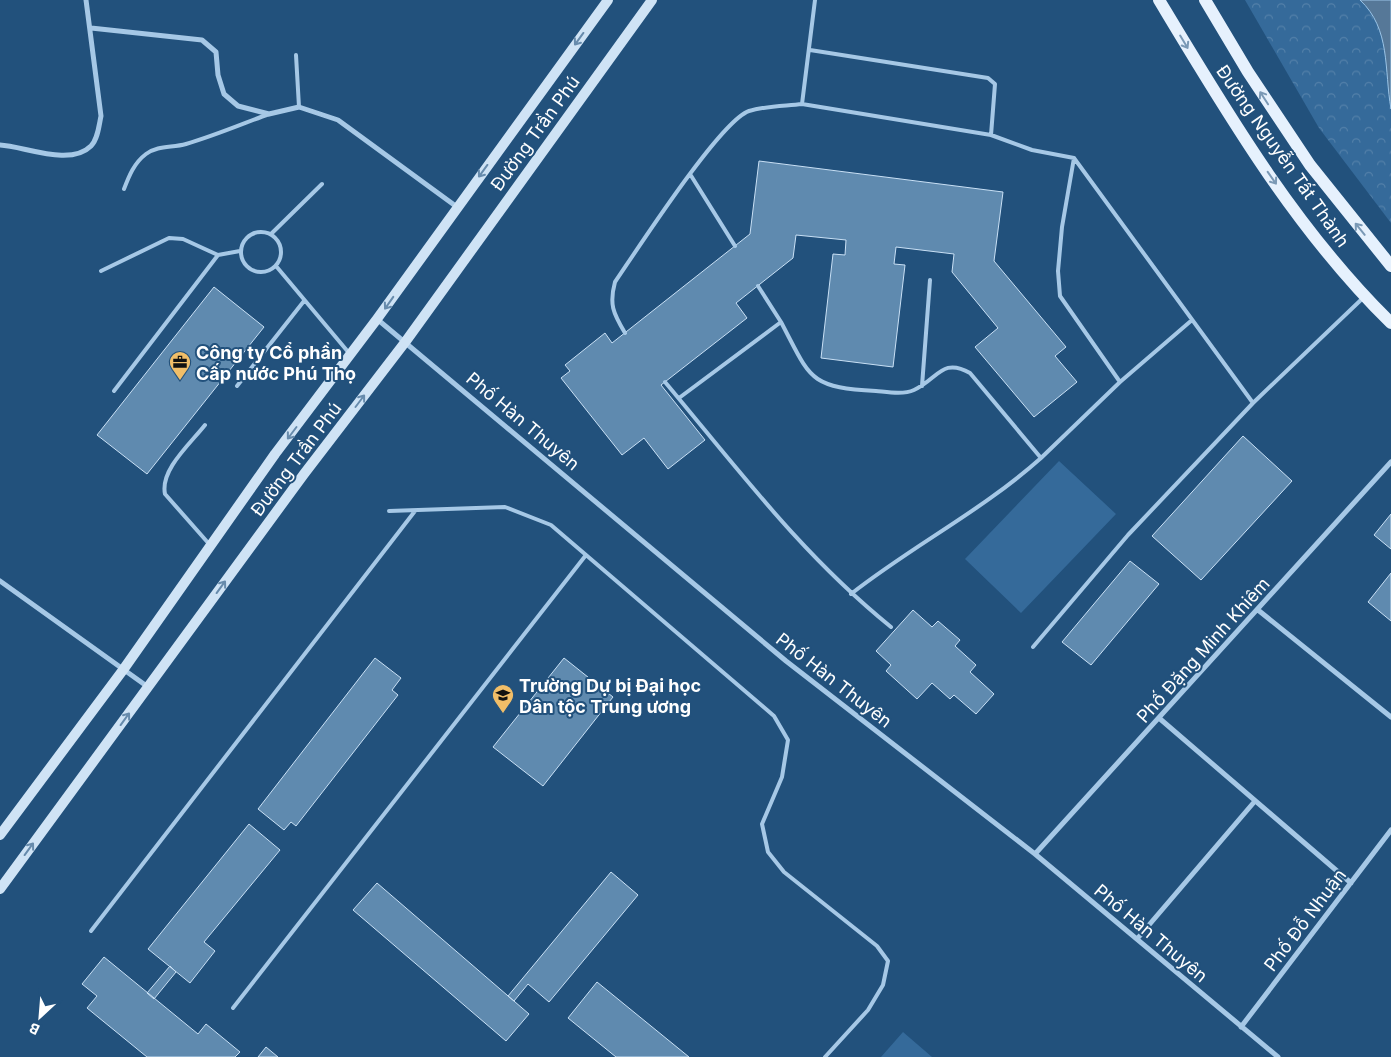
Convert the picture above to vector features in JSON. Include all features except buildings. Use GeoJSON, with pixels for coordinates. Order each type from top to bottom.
{"type":"FeatureCollection","features":[{"type":"Feature","properties":{"kind":"main road","name":"Đường Trần Phú"},"geometry":{"type":"LineString","coordinates":[[0,835],[123,670],[210,545],[377,319],[608,0]]}},
{"type":"Feature","properties":{"kind":"main road","name":"Đường Trần Phú"},"geometry":{"type":"LineString","coordinates":[[0,889],[304,474],[406,341],[652,0]]}},
{"type":"Feature","properties":{"kind":"main road","name":"Đường Nguyễn Tất Thành"},"geometry":{"type":"LineString","coordinates":[[1159,0],[1252,149],[1307,226],[1364,297],[1391,323]]}},
{"type":"Feature","properties":{"kind":"main road","name":"Đường Nguyễn Tất Thành"},"geometry":{"type":"LineString","coordinates":[[1205,0],[1253,80],[1310,165],[1391,266]]}},
{"type":"Feature","properties":{"kind":"street"},"geometry":{"type":"LineString","coordinates":[[0,145],[56,156],[80,152],[91,146],[98,131],[101,116],[86,0]]}},
{"type":"Feature","properties":{"kind":"street"},"geometry":{"type":"LineString","coordinates":[[91,28],[202,40],[216,52],[218,75],[224,94],[238,106],[269,114],[299,107],[338,120],[457,207]]}},
{"type":"Feature","properties":{"kind":"street","name":"Phố Hàn Thuyên"},"geometry":{"type":"LineString","coordinates":[[377,319],[406,341],[786,661],[1035,854],[1278,1057]]}},
{"type":"Feature","properties":{"kind":"street","name":"Phố Đặng Minh Khiêm"},"geometry":{"type":"LineString","coordinates":[[1035,854],[1391,462]]}},
{"type":"Feature","properties":{"kind":"street"},"geometry":{"type":"LineString","coordinates":[[0,582],[148,688]]}},
{"type":"Feature","properties":{"kind":"street"},"geometry":{"type":"LineString","coordinates":[[1258,610],[1391,717]]}},
{"type":"Feature","properties":{"kind":"street"},"geometry":{"type":"LineString","coordinates":[[1159,718],[1351,883]]}},
{"type":"Feature","properties":{"kind":"street"},"geometry":{"type":"LineString","coordinates":[[1137,940],[1255,801]]}},
{"type":"Feature","properties":{"kind":"street","name":"Phố Đỗ Nhuận"},"geometry":{"type":"LineString","coordinates":[[1241,1027],[1391,830]]}},
{"type":"Feature","properties":{"kind":"lane"},"geometry":{"type":"LineString","coordinates":[[802,104],[816,0]]}},
{"type":"Feature","properties":{"kind":"lane"},"geometry":{"type":"LineString","coordinates":[[810,50],[988,78],[995,84],[991,134]]}},
{"type":"Feature","properties":{"kind":"lane"},"geometry":{"type":"LineString","coordinates":[[296,55],[299,107]]}},
{"type":"Feature","properties":{"kind":"lane"},"geometry":{"type":"LineString","coordinates":[[625,333],[616,318],[610,299],[614,282],[690,174],[734,120],[749,111],[802,104],[991,134],[1032,150],[1074,158],[1253,403]]}},
{"type":"Feature","properties":{"kind":"lane"},"geometry":{"type":"LineString","coordinates":[[124,189],[134,166],[146,153],[162,146],[184,145],[269,114]]}},
{"type":"Feature","properties":{"kind":"lane"},"geometry":{"type":"LineString","coordinates":[[1074,158],[1062,227],[1058,271],[1060,296],[1120,382]]}},
{"type":"Feature","properties":{"kind":"lane"},"geometry":{"type":"LineString","coordinates":[[690,174],[735,246]]}},
{"type":"Feature","properties":{"kind":"lane"},"geometry":{"type":"LineString","coordinates":[[271,234],[322,184]]}},
{"type":"Feature","properties":{"kind":"lane"},"geometry":{"type":"LineString","coordinates":[[258,231],[271,234],[280,245],[281,256],[276,266],[266,273],[256,273],[244,265],[240,251],[246,238],[258,231]]}},
{"type":"Feature","properties":{"kind":"lane"},"geometry":{"type":"LineString","coordinates":[[101,271],[169,238],[183,239],[218,255],[240,251]]}},
{"type":"Feature","properties":{"kind":"lane"},"geometry":{"type":"LineString","coordinates":[[114,391],[218,255]]}},
{"type":"Feature","properties":{"kind":"lane"},"geometry":{"type":"LineString","coordinates":[[276,266],[350,354]]}},
{"type":"Feature","properties":{"kind":"lane"},"geometry":{"type":"LineString","coordinates":[[922,386],[930,280]]}},
{"type":"Feature","properties":{"kind":"lane"},"geometry":{"type":"LineString","coordinates":[[758,286],[781,322],[806,371],[820,382],[841,389],[912,392],[948,368],[957,366],[970,373],[1041,458]]}},
{"type":"Feature","properties":{"kind":"lane"},"geometry":{"type":"LineString","coordinates":[[1033,646],[1128,535],[1253,403],[1364,297]]}},
{"type":"Feature","properties":{"kind":"lane"},"geometry":{"type":"LineString","coordinates":[[236,386],[304,301]]}},
{"type":"Feature","properties":{"kind":"lane"},"geometry":{"type":"LineString","coordinates":[[851,594],[888,565],[1015,481],[1120,382],[1192,320]]}},
{"type":"Feature","properties":{"kind":"lane"},"geometry":{"type":"LineString","coordinates":[[679,398],[781,322]]}},
{"type":"Feature","properties":{"kind":"lane"},"geometry":{"type":"LineString","coordinates":[[665,382],[772,513],[851,594],[891,627]]}},
{"type":"Feature","properties":{"kind":"lane"},"geometry":{"type":"LineString","coordinates":[[205,425],[169,471],[163,485],[165,494],[210,545]]}},
{"type":"Feature","properties":{"kind":"lane"},"geometry":{"type":"LineString","coordinates":[[389,511],[504,507],[551,525],[774,716],[788,740],[782,777],[762,824],[768,852],[784,872],[877,946],[888,961],[883,985],[868,1010],[825,1057]]}},
{"type":"Feature","properties":{"kind":"lane"},"geometry":{"type":"LineString","coordinates":[[91,930],[415,511]]}},
{"type":"Feature","properties":{"kind":"lane"},"geometry":{"type":"LineString","coordinates":[[233,1008],[586,555]]}},
{"type":"Feature","properties":{"kind":"green space"},"geometry":{"type":"Polygon","coordinates":[[[1245,0],[1391,0],[1391,223],[1319,128],[1245,0]]]}},
{"type":"Feature","properties":{"kind":"green space"},"geometry":{"type":"Polygon","coordinates":[[[1059,461],[1116,514],[1021,613],[965,559],[1059,461]]]}},
{"type":"Feature","properties":{"kind":"green space"},"geometry":{"type":"Polygon","coordinates":[[[903,1032],[932,1057],[881,1057],[903,1032]]]}},
{"type":"Feature","properties":{"kind":"shaded area"},"geometry":{"type":"Polygon","coordinates":[[[1360,0],[1391,0],[1391,109],[1382,37],[1370,11],[1360,0]]]}},
{"type":"Feature","properties":{"kind":"place","name":"Công ty Cổ phần Cấp nước Phú Thọ"},"geometry":{"type":"Point","coordinates":[180,381]}},
{"type":"Feature","properties":{"kind":"place","name":"Trường Dự bị Đại học Dân tộc Trung ương"},"geometry":{"type":"Point","coordinates":[503,714]}}]}
